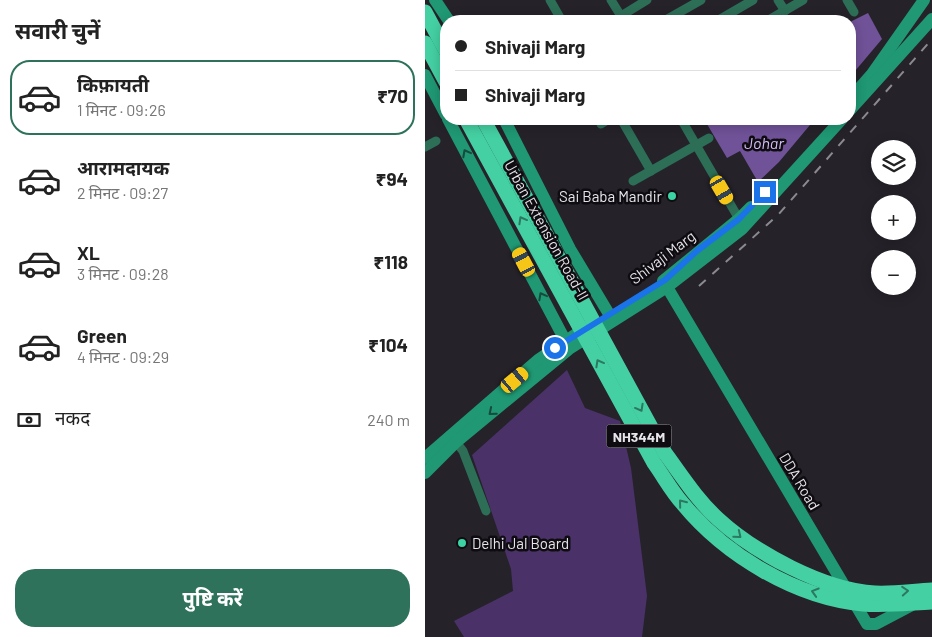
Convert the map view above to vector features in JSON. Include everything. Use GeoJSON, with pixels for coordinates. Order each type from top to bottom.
{"type":"FeatureCollection","features":[{"type":"Feature","properties":{"kind":"highway"},"geometry":{"type":"LineString","coordinates":[[427,16],[440,40]]}},
{"type":"Feature","properties":{"kind":"highway"},"geometry":{"type":"LineString","coordinates":[[425,43],[440,71]]}},
{"type":"Feature","properties":{"kind":"highway","name":"Urban Extension Road-II"},"geometry":{"type":"LineString","coordinates":[[469,125],[654,463],[683,504],[712,533],[743,559],[779,579],[813,593],[863,604],[932,602]]}},
{"type":"Feature","properties":{"kind":"highway","name":"Urban Extension Road-II"},"geometry":{"type":"LineString","coordinates":[[486,125],[665,453],[695,495],[717,518],[748,544],[810,576],[853,590],[875,593],[932,590]]}},
{"type":"Feature","properties":{"kind":"main road"},"geometry":{"type":"LineString","coordinates":[[435,0],[445,15]]}},
{"type":"Feature","properties":{"kind":"main road"},"geometry":{"type":"LineString","coordinates":[[856,92],[873,74],[924,0]]}},
{"type":"Feature","properties":{"kind":"main road"},"geometry":{"type":"LineString","coordinates":[[856,103],[932,19]]}},
{"type":"Feature","properties":{"kind":"main road"},"geometry":{"type":"LineString","coordinates":[[425,75],[440,104]]}},
{"type":"Feature","properties":{"kind":"main road"},"geometry":{"type":"LineString","coordinates":[[451,125],[565,340]]}},
{"type":"Feature","properties":{"kind":"main road"},"geometry":{"type":"LineString","coordinates":[[506,125],[570,250],[609,314]]}},
{"type":"Feature","properties":{"kind":"main road","name":"Shivaji Marg"},"geometry":{"type":"LineString","coordinates":[[425,458],[498,393],[565,340],[665,280],[698,250],[739,219],[826,125]]}},
{"type":"Feature","properties":{"kind":"main road","name":"Shivaji Marg"},"geometry":{"type":"LineString","coordinates":[[425,473],[457,442],[569,349],[667,289],[742,229],[837,125]]}},
{"type":"Feature","properties":{"kind":"main road","name":"DDA Road"},"geometry":{"type":"LineString","coordinates":[[667,289],[867,624],[877,624],[932,594]]}},
{"type":"Feature","properties":{"kind":"street"},"geometry":{"type":"LineString","coordinates":[[550,0],[559,15]]}},
{"type":"Feature","properties":{"kind":"street"},"geometry":{"type":"LineString","coordinates":[[611,0],[620,15]]}},
{"type":"Feature","properties":{"kind":"street"},"geometry":{"type":"LineString","coordinates":[[675,15],[701,0]]}},
{"type":"Feature","properties":{"kind":"street"},"geometry":{"type":"LineString","coordinates":[[727,15],[753,0]]}},
{"type":"Feature","properties":{"kind":"street"},"geometry":{"type":"LineString","coordinates":[[778,0],[785,11]]}},
{"type":"Feature","properties":{"kind":"street"},"geometry":{"type":"LineString","coordinates":[[778,15],[802,0]]}},
{"type":"Feature","properties":{"kind":"street"},"geometry":{"type":"LineString","coordinates":[[847,0],[854,12]]}},
{"type":"Feature","properties":{"kind":"street"},"geometry":{"type":"LineString","coordinates":[[626,15],[645,1]]}},
{"type":"Feature","properties":{"kind":"street"},"geometry":{"type":"LineString","coordinates":[[624,125],[651,171]]}},
{"type":"Feature","properties":{"kind":"street"},"geometry":{"type":"LineString","coordinates":[[685,125],[739,219]]}},
{"type":"Feature","properties":{"kind":"street"},"geometry":{"type":"LineString","coordinates":[[633,181],[709,138]]}},
{"type":"Feature","properties":{"kind":"street"},"geometry":{"type":"LineString","coordinates":[[425,147],[436,141]]}},
{"type":"Feature","properties":{"kind":"street"},"geometry":{"type":"LineString","coordinates":[[457,442],[463,451],[486,511]]}},
{"type":"Feature","properties":{"kind":"shaded area"},"geometry":{"type":"Polygon","coordinates":[[[567,370],[585,408],[620,421],[631,468],[647,596],[642,637],[464,637],[454,621],[513,591],[511,569],[472,455],[567,370]]]}},
{"type":"Feature","properties":{"kind":"water"},"geometry":{"type":"Polygon","coordinates":[[[868,13],[882,39],[856,70],[856,19],[868,13]]]}},
{"type":"Feature","properties":{"kind":"water","name":"Johar"},"geometry":{"type":"Polygon","coordinates":[[[708,125],[810,125],[779,162],[758,182],[740,151],[727,158],[708,125]]]}},
{"type":"Feature","properties":{"kind":"railway"},"geometry":{"type":"LineString","coordinates":[[699,286],[778,215],[932,39]]}},
{"type":"Feature","properties":{"kind":"place","name":"Sai Baba Mandir"},"geometry":{"type":"Point","coordinates":[672,196]}},
{"type":"Feature","properties":{"kind":"place","name":"Delhi Jal Board"},"geometry":{"type":"Point","coordinates":[462,543]}},
{"type":"Feature","properties":{"kind":"route"},"geometry":{"type":"LineString","coordinates":[[555,348],[565,340],[665,280],[698,250],[739,219],[765,192]]}}]}
